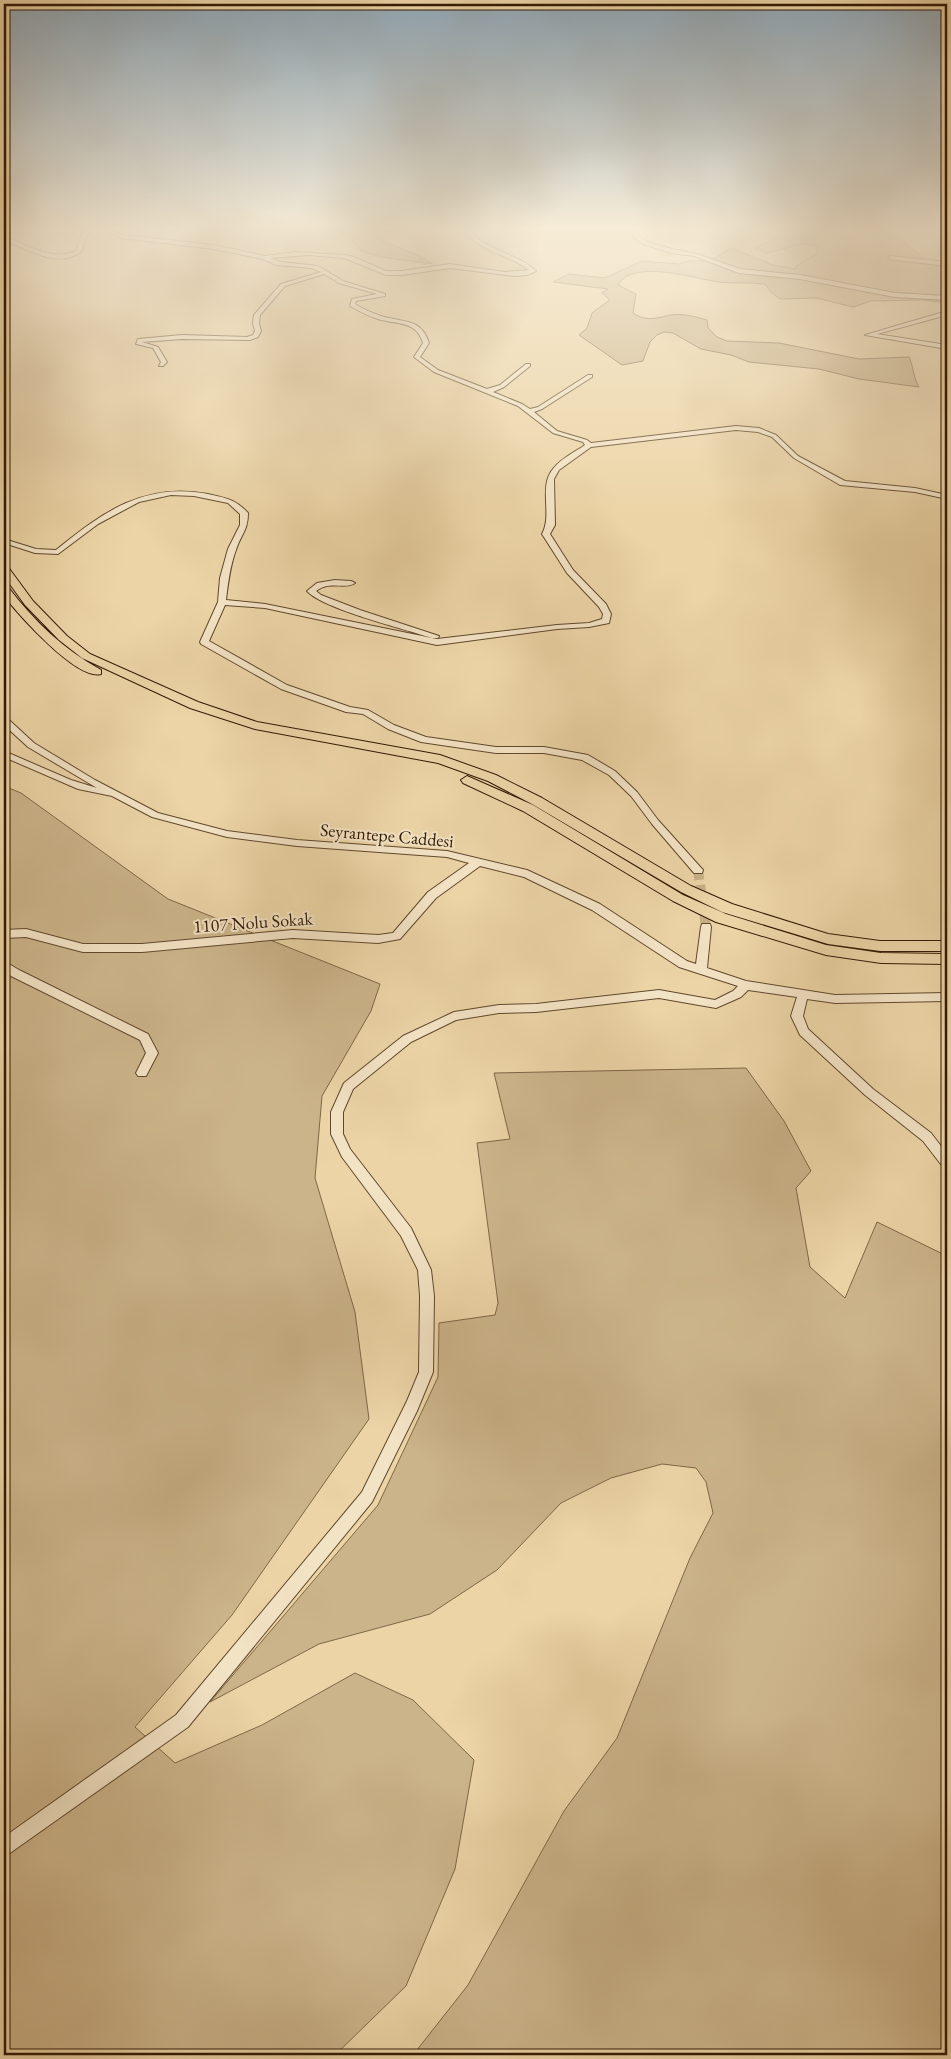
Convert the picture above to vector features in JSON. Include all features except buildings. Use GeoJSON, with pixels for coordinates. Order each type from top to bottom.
{"type":"FeatureCollection","features":[{"type":"Feature","properties":{"kind":"main road"},"geometry":{"type":"LineString","coordinates":[[4,570],[29,604],[63,638],[86,656],[194,705],[255,725],[440,758],[492,778],[537,801],[686,889],[727,908],[828,938],[880,946],[947,946]]}},
{"type":"Feature","properties":{"kind":"main road"},"geometry":{"type":"LineString","coordinates":[[4,589],[18,608],[52,643],[76,662],[186,713],[249,733],[434,767],[484,786],[528,808],[678,898],[721,918],[826,950],[881,958],[947,959]]}},
{"type":"Feature","properties":{"kind":"street"},"geometry":{"type":"LineString","coordinates":[[161,365],[164,362],[155,347],[138,343],[140,340],[182,337],[248,339],[256,336],[258,330],[257,325]]}},
{"type":"Feature","properties":{"kind":"street"},"geometry":{"type":"LineString","coordinates":[[412,325],[424,333],[426,343],[417,357],[424,363],[436,371],[520,405],[555,432],[585,441],[589,445]]}},
{"type":"Feature","properties":{"kind":"street"},"geometry":{"type":"LineString","coordinates":[[904,325],[868,335],[947,347]]}},
{"type":"Feature","properties":{"kind":"street"},"geometry":{"type":"LineString","coordinates":[[488,391],[502,386],[528,365]]}},
{"type":"Feature","properties":{"kind":"street"},"geometry":{"type":"LineString","coordinates":[[528,412],[540,408],[590,376]]}},
{"type":"Feature","properties":{"kind":"street"},"geometry":{"type":"LineString","coordinates":[[222,602],[266,606],[416,638],[446,641],[557,626],[589,625],[606,621],[607,614],[603,606],[570,571],[546,534],[551,525],[550,479],[556,469],[589,445],[749,428],[774,436],[796,457],[843,483],[915,490],[947,497]]}},
{"type":"Feature","properties":{"kind":"street"},"geometry":{"type":"LineString","coordinates":[[4,541],[35,551],[58,552],[95,522],[137,500],[171,493],[194,494],[230,502],[244,513],[244,525],[232,549],[224,578],[222,602],[204,642],[284,687],[349,710],[365,712],[391,727],[424,740],[496,750],[544,750],[585,757],[612,773],[634,794],[655,822],[698,870]]}},
{"type":"Feature","properties":{"kind":"street"},"geometry":{"type":"LineString","coordinates":[[351,583],[330,581],[316,585],[311,591],[318,597],[357,612],[419,630],[446,641]]}},
{"type":"Feature","properties":{"kind":"street","name":"Seyrantepe Caddesi"},"geometry":{"type":"LineString","coordinates":[[4,720],[31,746],[155,815],[227,834],[297,843],[447,854],[527,874],[596,907],[682,964],[746,985],[835,999],[947,997]]}},
{"type":"Feature","properties":{"kind":"street"},"geometry":{"type":"LineString","coordinates":[[4,754],[63,782],[90,791],[120,796]]}},
{"type":"Feature","properties":{"kind":"street","name":"1107 Nolu Sokak"},"geometry":{"type":"LineString","coordinates":[[4,934],[26,933],[83,948],[142,948],[293,934],[378,939],[396,936],[432,895],[478,862]]}},
{"type":"Feature","properties":{"kind":"street"},"geometry":{"type":"LineString","coordinates":[[701,970],[706,926]]}},
{"type":"Feature","properties":{"kind":"street"},"geometry":{"type":"LineString","coordinates":[[4,966],[144,1036],[152,1053],[142,1073]]}},
{"type":"Feature","properties":{"kind":"street"},"geometry":{"type":"LineString","coordinates":[[4,1847],[182,1720],[367,1497],[412,1406],[426,1372],[427,1296],[424,1270],[406,1232],[346,1154],[337,1134],[337,1112],[348,1086],[407,1039],[454,1016],[499,1009],[546,1007],[659,994],[716,1004],[724,1002],[737,994],[746,985]]}},
{"type":"Feature","properties":{"kind":"street"},"geometry":{"type":"LineString","coordinates":[[803,994],[797,1016],[804,1032],[869,1092],[927,1137],[947,1163]]}},
{"type":"Feature","properties":{"kind":"shaded area"},"geometry":{"type":"Polygon","coordinates":[[[588,325],[708,325],[708,328],[717,337],[727,341],[779,343],[859,359],[909,357],[919,387],[859,379],[819,369],[749,362],[731,355],[701,349],[673,333],[664,332],[657,335],[650,342],[643,361],[622,365],[579,335],[588,325]]]}},
{"type":"Feature","properties":{"kind":"shaded area"},"geometry":{"type":"Polygon","coordinates":[[[4,786],[21,793],[168,899],[380,984],[371,1011],[322,1096],[315,1178],[355,1312],[369,1419],[232,1615],[135,1727],[175,1763],[262,1725],[355,1673],[413,1700],[474,1760],[455,1869],[406,1986],[335,2055],[4,2055],[4,786]]]}},
{"type":"Feature","properties":{"kind":"shaded area"},"geometry":{"type":"Polygon","coordinates":[[[746,1068],[784,1121],[811,1171],[796,1188],[810,1267],[845,1298],[877,1222],[947,1256],[947,2055],[413,2055],[468,1985],[564,1811],[617,1738],[690,1558],[713,1513],[706,1482],[696,1468],[662,1464],[611,1478],[561,1503],[497,1570],[430,1614],[319,1644],[210,1702],[378,1505],[438,1377],[439,1323],[495,1315],[498,1303],[477,1143],[510,1139],[494,1073],[746,1068]]]}},
{"type":"Feature","properties":{"kind":"tunnel"},"geometry":{"type":"LineString","coordinates":[[698,870],[706,927]]}}]}
